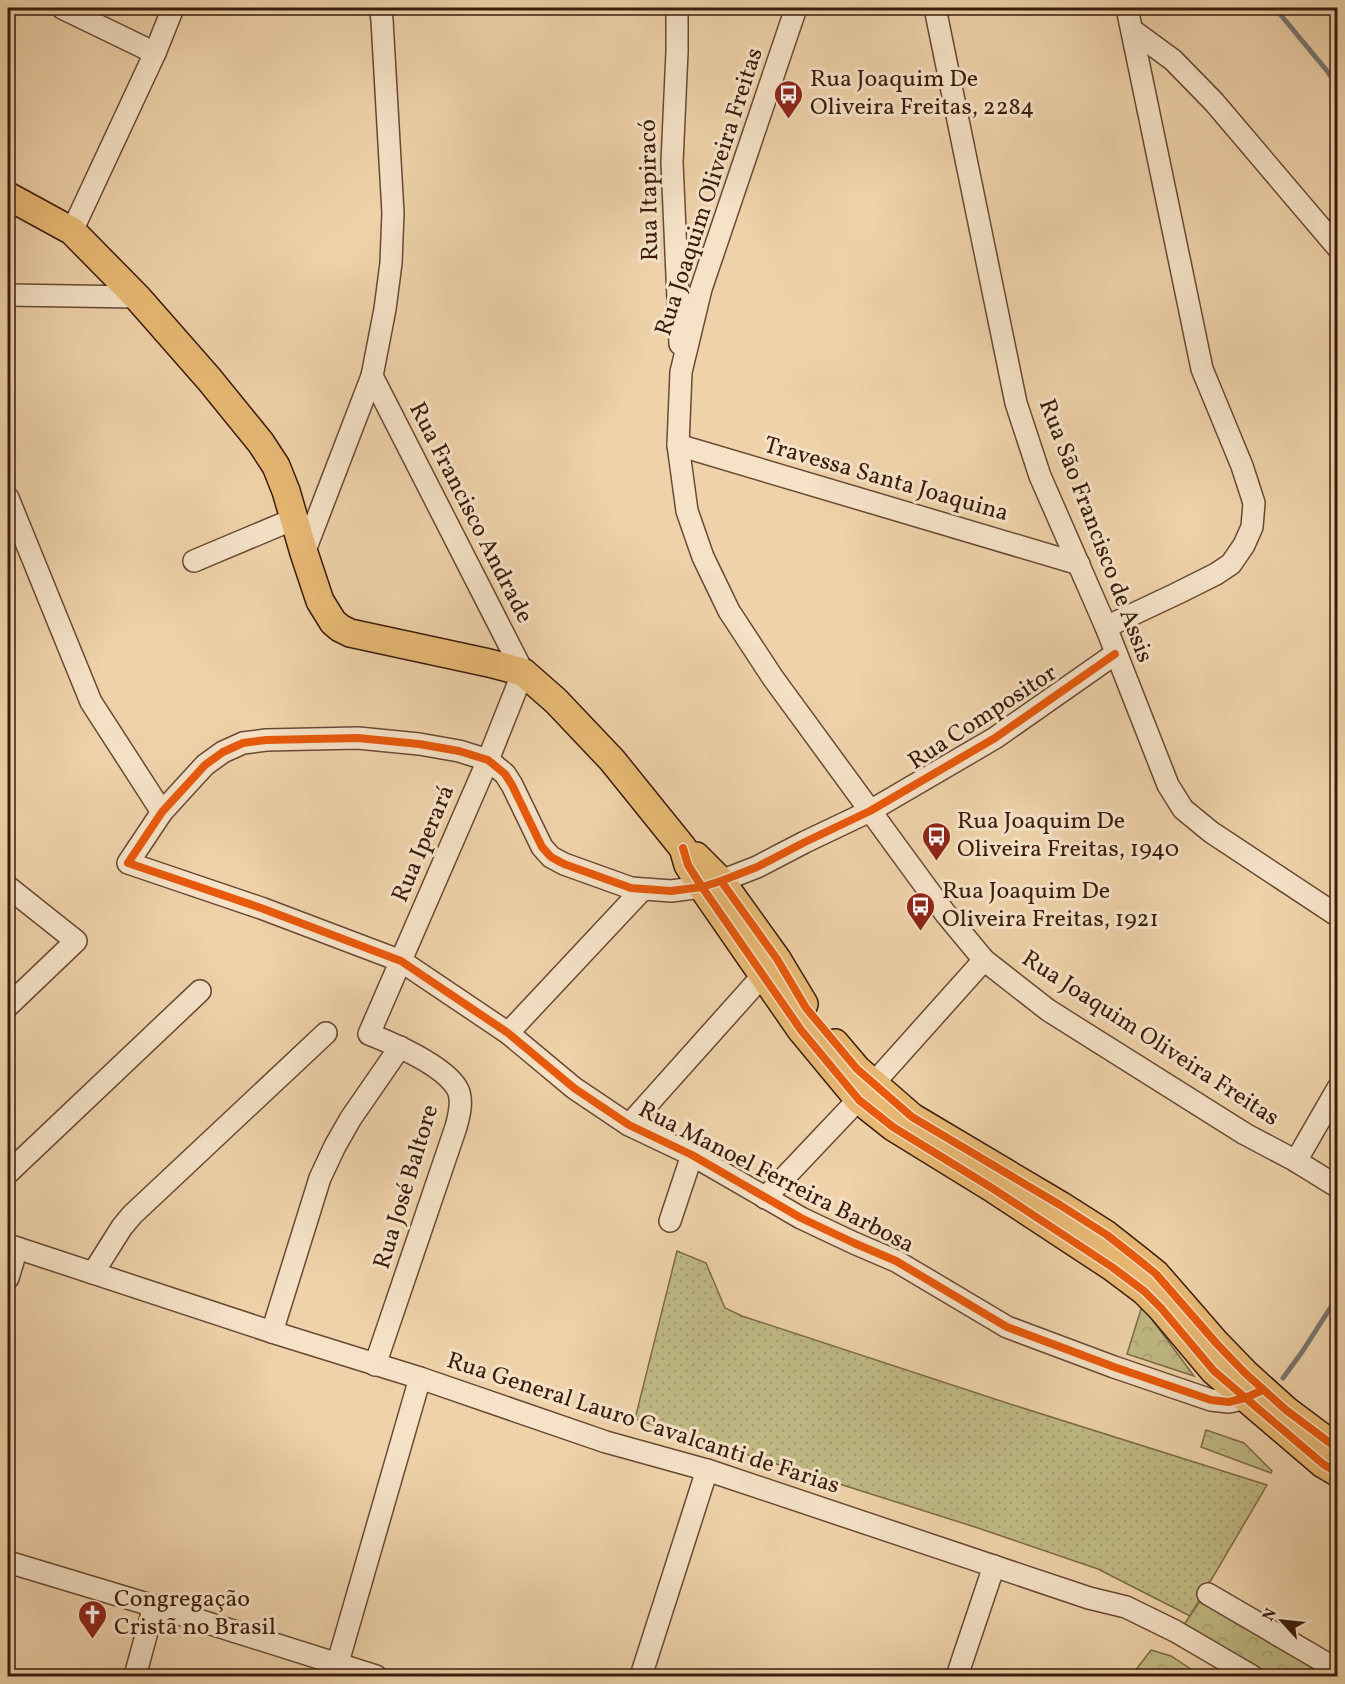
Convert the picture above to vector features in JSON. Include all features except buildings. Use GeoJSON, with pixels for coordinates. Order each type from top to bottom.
{"type":"FeatureCollection","features":[{"type":"Feature","properties":{"kind":"main road"},"geometry":{"type":"LineString","coordinates":[[8,196],[72,231],[137,297],[261,443],[276,466],[320,601],[333,622],[350,633],[523,672],[556,701],[612,760],[683,848],[688,865],[712,884],[770,966],[801,1030],[866,1092],[893,1128],[992,1188],[1139,1287],[1161,1308],[1214,1371],[1254,1394],[1334,1455]]}},
{"type":"Feature","properties":{"kind":"street"},"geometry":{"type":"LineString","coordinates":[[62,8],[155,53]]}},
{"type":"Feature","properties":{"kind":"street"},"geometry":{"type":"LineString","coordinates":[[72,231],[155,53],[173,8]]}},
{"type":"Feature","properties":{"kind":"street"},"geometry":{"type":"LineString","coordinates":[[304,553],[372,376],[385,309],[391,263],[393,213],[380,8]]}},
{"type":"Feature","properties":{"kind":"street","name":"Rua Itapiracó"},"geometry":{"type":"LineString","coordinates":[[677,8],[672,162],[681,372]]}},
{"type":"Feature","properties":{"kind":"street","name":"Rua Joaquim Oliveira Freitas"},"geometry":{"type":"LineString","coordinates":[[794,8],[764,105],[701,289],[681,372],[678,445],[687,511],[703,558],[729,611],[773,678],[945,913],[984,960],[1048,1010],[1245,1134],[1338,1187]]}},
{"type":"Feature","properties":{"kind":"street","name":"Rua São Francisco de Assis"},"geometry":{"type":"LineString","coordinates":[[935,8],[1016,403],[1040,476],[1106,627],[1168,785],[1183,809],[1211,832],[1338,916]]}},
{"type":"Feature","properties":{"kind":"street"},"geometry":{"type":"LineString","coordinates":[[1106,627],[1216,574],[1231,564],[1244,545],[1252,527],[1254,503],[1242,466],[1202,369],[1127,8]]}},
{"type":"Feature","properties":{"kind":"street"},"geometry":{"type":"LineString","coordinates":[[1132,30],[1173,60],[1214,102],[1338,248]]}},
{"type":"Feature","properties":{"kind":"street"},"geometry":{"type":"LineString","coordinates":[[8,295],[137,297]]}},
{"type":"Feature","properties":{"kind":"street","name":"Rua Francisco Andrade"},"geometry":{"type":"LineString","coordinates":[[372,376],[523,672]]}},
{"type":"Feature","properties":{"kind":"street","name":"Travessa Santa Joaquina"},"geometry":{"type":"LineString","coordinates":[[678,445],[1079,564]]}},
{"type":"Feature","properties":{"kind":"street"},"geometry":{"type":"LineString","coordinates":[[8,498],[91,702],[162,812],[205,765],[223,752],[243,743],[266,740],[358,738],[419,744],[459,751],[488,760]]}},
{"type":"Feature","properties":{"kind":"street"},"geometry":{"type":"LineString","coordinates":[[194,561],[294,519]]}},
{"type":"Feature","properties":{"kind":"street","name":"Rua Compositor"},"geometry":{"type":"LineString","coordinates":[[488,760],[505,774],[512,784],[542,847],[551,857],[564,864],[631,888],[671,891],[712,884],[757,867],[870,811],[995,738],[1115,654]]}},
{"type":"Feature","properties":{"kind":"street","name":"Rua Iperará"},"geometry":{"type":"LineString","coordinates":[[369,1034],[488,760],[523,672]]}},
{"type":"Feature","properties":{"kind":"street","name":"Rua Manoel Ferreira Barbosa"},"geometry":{"type":"LineString","coordinates":[[162,812],[128,863],[261,908],[401,961],[508,1033],[574,1088],[629,1125],[692,1155],[801,1218],[896,1261],[1008,1327],[1211,1400],[1229,1402],[1254,1394]]}},
{"type":"Feature","properties":{"kind":"street"},"geometry":{"type":"LineString","coordinates":[[8,887],[76,941],[8,1006]]}},
{"type":"Feature","properties":{"kind":"street"},"geometry":{"type":"LineString","coordinates":[[508,1033],[642,890]]}},
{"type":"Feature","properties":{"kind":"street"},"geometry":{"type":"LineString","coordinates":[[765,1198],[866,1092],[984,960]]}},
{"type":"Feature","properties":{"kind":"street"},"geometry":{"type":"LineString","coordinates":[[629,1125],[770,966]]}},
{"type":"Feature","properties":{"kind":"street"},"geometry":{"type":"LineString","coordinates":[[8,1173],[200,991]]}},
{"type":"Feature","properties":{"kind":"street"},"geometry":{"type":"LineString","coordinates":[[93,1272],[132,1215],[326,1033]]}},
{"type":"Feature","properties":{"kind":"street","name":"Rua José Baltore"},"geometry":{"type":"LineString","coordinates":[[369,1034],[429,1063],[452,1082],[459,1092],[460,1114],[375,1365]]}},
{"type":"Feature","properties":{"kind":"street"},"geometry":{"type":"LineString","coordinates":[[272,1332],[320,1178],[334,1146],[400,1047]]}},
{"type":"Feature","properties":{"kind":"street"},"geometry":{"type":"LineString","coordinates":[[1296,1161],[1338,1088]]}},
{"type":"Feature","properties":{"kind":"street"},"geometry":{"type":"LineString","coordinates":[[670,1221],[692,1155]]}},
{"type":"Feature","properties":{"kind":"street"},"geometry":{"type":"LineString","coordinates":[[8,1278],[12,1247]]}},
{"type":"Feature","properties":{"kind":"street","name":"Rua General Lauro Cavalcanti de Farias"},"geometry":{"type":"LineString","coordinates":[[12,1247],[420,1378],[606,1442],[707,1470],[1089,1598],[1126,1607],[1175,1631],[1252,1677]]}},
{"type":"Feature","properties":{"kind":"street"},"geometry":{"type":"LineString","coordinates":[[336,1670],[420,1378]]}},
{"type":"Feature","properties":{"kind":"street"},"geometry":{"type":"LineString","coordinates":[[641,1677],[707,1470]]}},
{"type":"Feature","properties":{"kind":"street"},"geometry":{"type":"LineString","coordinates":[[8,1562],[154,1606],[336,1670],[376,1677]]}},
{"type":"Feature","properties":{"kind":"street"},"geometry":{"type":"LineString","coordinates":[[957,1677],[994,1566]]}},
{"type":"Feature","properties":{"kind":"street"},"geometry":{"type":"LineString","coordinates":[[1208,1594],[1338,1670]]}},
{"type":"Feature","properties":{"kind":"street"},"geometry":{"type":"LineString","coordinates":[[135,1677],[154,1606]]}},
{"type":"Feature","properties":{"kind":"green space"},"geometry":{"type":"Polygon","coordinates":[[[677,1251],[706,1263],[725,1308],[742,1316],[1267,1485],[1190,1616],[1098,1569],[978,1528],[635,1419],[677,1251]]]}},
{"type":"Feature","properties":{"kind":"green space"},"geometry":{"type":"Polygon","coordinates":[[[1142,1306],[1194,1376],[1127,1354],[1142,1306]]]}},
{"type":"Feature","properties":{"kind":"green space"},"geometry":{"type":"Polygon","coordinates":[[[1206,1430],[1244,1443],[1272,1471],[1271,1473],[1201,1447],[1206,1430]]]}},
{"type":"Feature","properties":{"kind":"green space"},"geometry":{"type":"Polygon","coordinates":[[[1202,1598],[1337,1676],[1258,1676],[1179,1632],[1202,1598]]]}},
{"type":"Feature","properties":{"kind":"green space"},"geometry":{"type":"Polygon","coordinates":[[[1151,1650],[1171,1656],[1201,1676],[1131,1676],[1151,1650]]]}},
{"type":"Feature","properties":{"kind":"waterway"},"geometry":{"type":"LineString","coordinates":[[1275,8],[1328,72],[1338,88]]}},
{"type":"Feature","properties":{"kind":"waterway"},"geometry":{"type":"LineString","coordinates":[[1283,1378],[1338,1296]]}},
{"type":"Feature","properties":{"kind":"cycle path"},"geometry":{"type":"LineString","coordinates":[[1115,654],[995,738],[870,811],[757,867],[702,887],[671,891],[631,888],[564,864],[551,857],[542,847],[512,785],[505,774],[488,760],[459,751],[419,744],[358,738],[266,740],[243,743],[223,752],[205,765],[162,812],[128,863],[261,908],[401,961],[508,1033],[574,1088],[629,1125],[692,1155],[801,1218],[896,1261],[1007,1327],[1211,1400],[1229,1402],[1263,1390]]}},
{"type":"Feature","properties":{"kind":"cycle path"},"geometry":{"type":"LineString","coordinates":[[683,848],[688,865],[702,887],[801,1030],[859,1100],[893,1127],[992,1188],[1112,1267],[1144,1291],[1214,1371],[1323,1464],[1338,1473]]}},
{"type":"Feature","properties":{"kind":"cycle path"},"geometry":{"type":"LineString","coordinates":[[721,881],[777,959],[806,1008],[857,1069],[912,1117],[1060,1205],[1107,1235],[1140,1261],[1156,1274],[1245,1373],[1286,1410],[1338,1449]]}},
{"type":"Feature","properties":{"kind":"place","name":"Rua Joaquim De Oliveira Freitas, 2284"},"geometry":{"type":"Point","coordinates":[789,120]}},
{"type":"Feature","properties":{"kind":"place","name":"Rua Joaquim De Oliveira Freitas, 1940"},"geometry":{"type":"Point","coordinates":[936,862]}},
{"type":"Feature","properties":{"kind":"place","name":"Rua Joaquim De Oliveira Freitas, 1921"},"geometry":{"type":"Point","coordinates":[921,932]}},
{"type":"Feature","properties":{"kind":"place","name":"Congregação Cristã no Brasil"},"geometry":{"type":"Point","coordinates":[93,1640]}}]}
